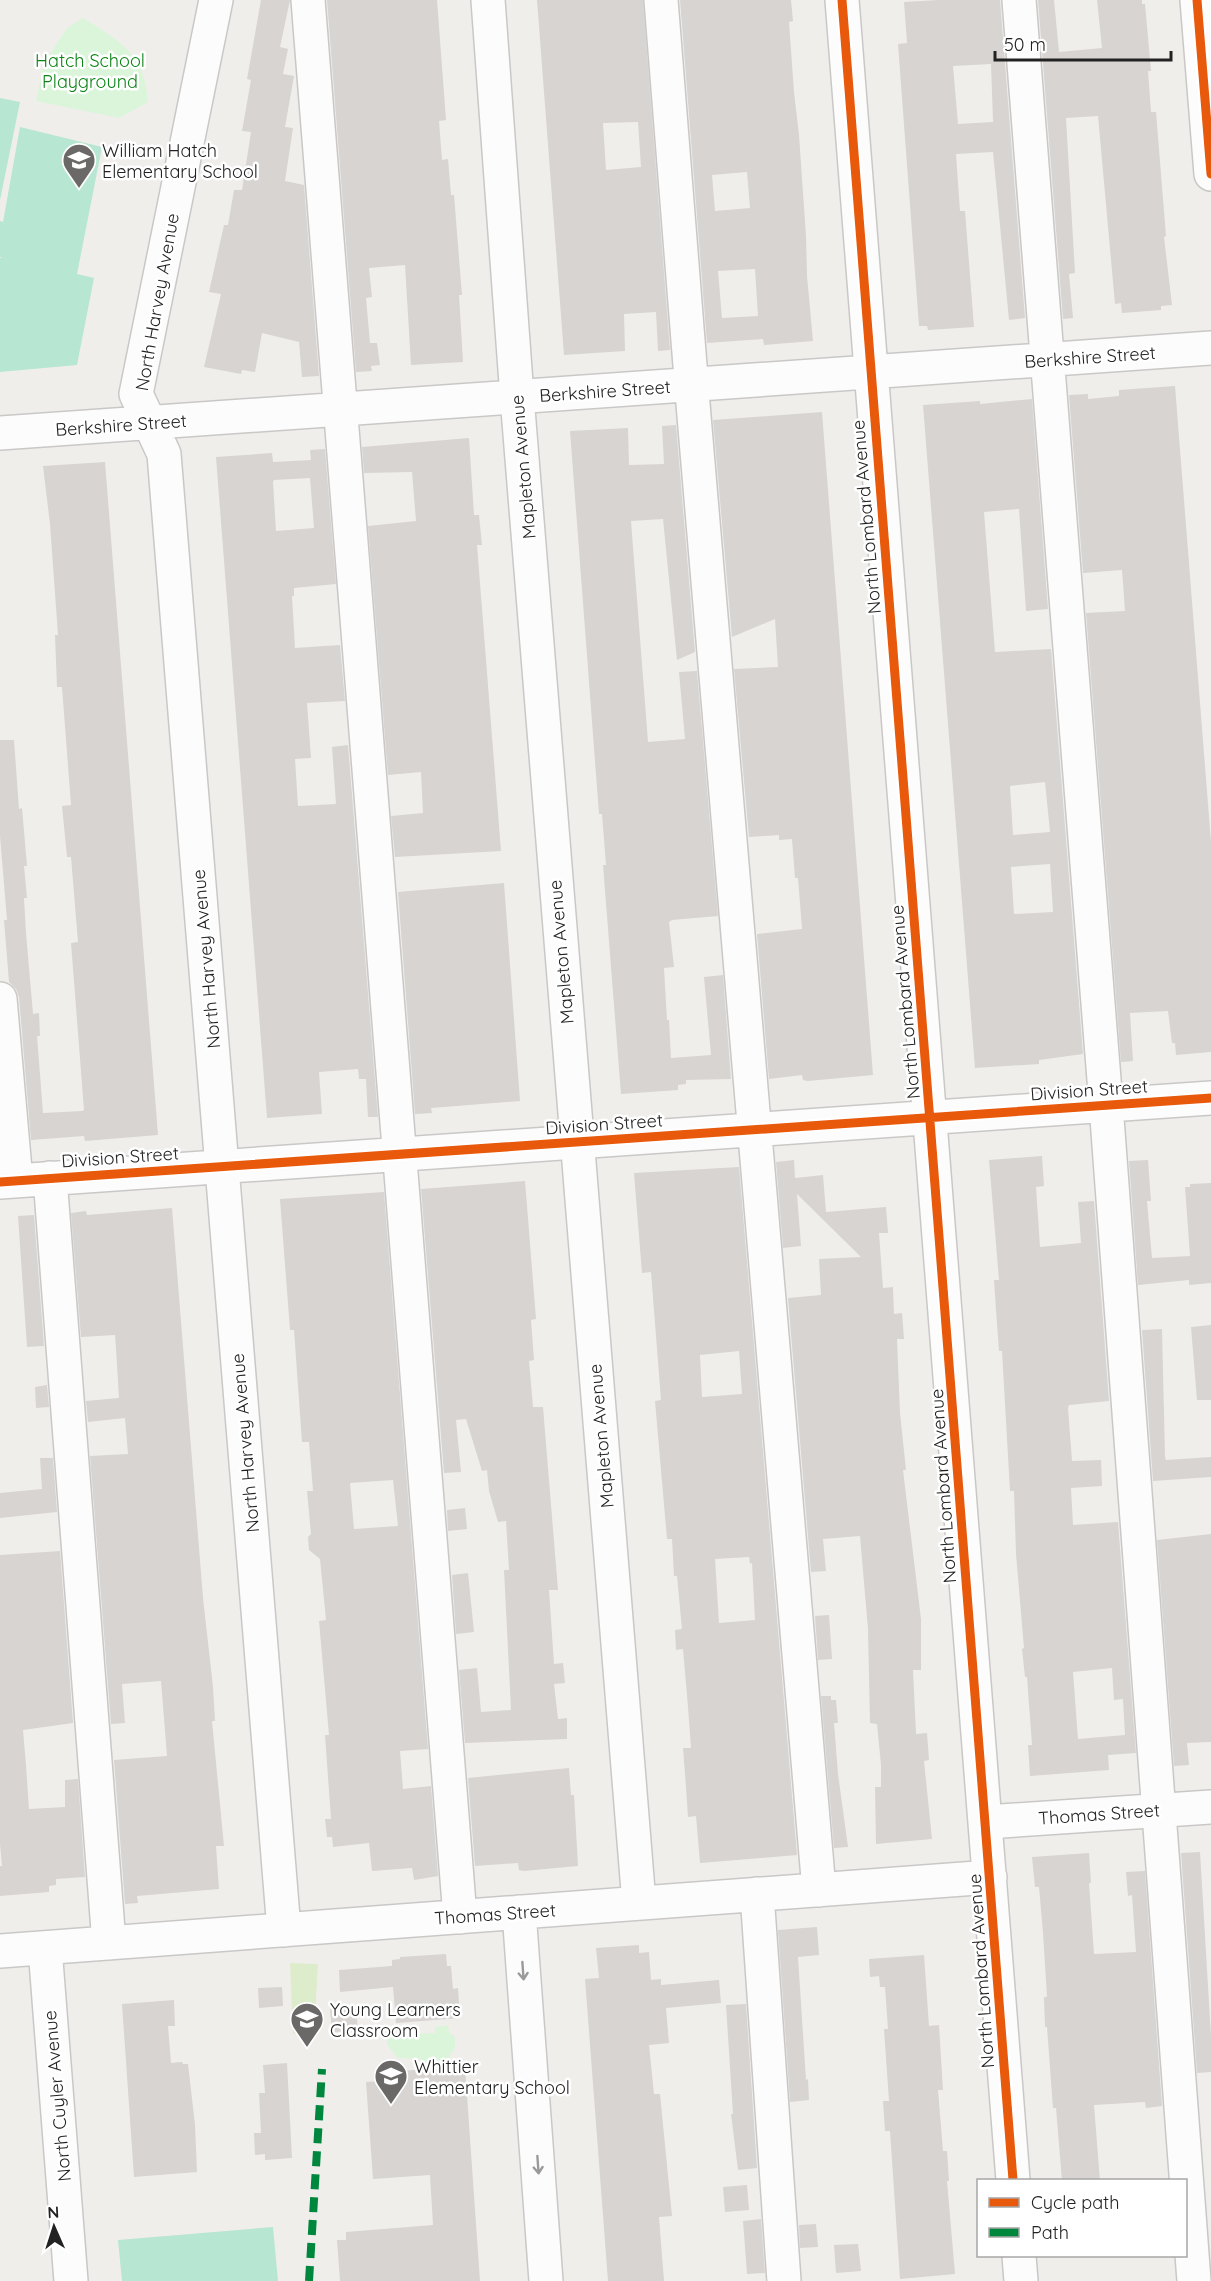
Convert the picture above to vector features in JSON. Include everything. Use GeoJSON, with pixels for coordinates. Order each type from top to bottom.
{"type":"FeatureCollection","features":[{"type":"Feature","properties":{"kind":"street","name":"North Harvey Avenue"},"geometry":{"type":"LineString","coordinates":[[216,0],[136,394],[164,454],[224,1167],[284,1930]]}},
{"type":"Feature","properties":{"kind":"street"},"geometry":{"type":"LineString","coordinates":[[308,0],[460,1917]]}},
{"type":"Feature","properties":{"kind":"street","name":"Mapleton Avenue"},"geometry":{"type":"LineString","coordinates":[[488,0],[517,397],[639,1903]]}},
{"type":"Feature","properties":{"kind":"street"},"geometry":{"type":"LineString","coordinates":[[661,0],[691,385],[819,1890]]}},
{"type":"Feature","properties":{"kind":"street","name":"North Lombard Avenue"},"geometry":{"type":"LineString","coordinates":[[842,0],[1013,2179]]}},
{"type":"Feature","properties":{"kind":"street"},"geometry":{"type":"LineString","coordinates":[[1019,0],[1106,1105],[1186,2179]]}},
{"type":"Feature","properties":{"kind":"street"},"geometry":{"type":"LineString","coordinates":[[1197,0],[1211,174]]}},
{"type":"Feature","properties":{"kind":"street","name":"Berkshire Street"},"geometry":{"type":"LineString","coordinates":[[0,433],[1211,348]]}},
{"type":"Feature","properties":{"kind":"street"},"geometry":{"type":"LineString","coordinates":[[0,999],[8,1181]]}},
{"type":"Feature","properties":{"kind":"street","name":"Division Street"},"geometry":{"type":"LineString","coordinates":[[8,1181],[1211,1098]]}},
{"type":"Feature","properties":{"kind":"street"},"geometry":{"type":"LineString","coordinates":[[50,1178],[109,1943]]}},
{"type":"Feature","properties":{"kind":"street","name":"Thomas Street"},"geometry":{"type":"LineString","coordinates":[[986,1822],[1211,1807]]}},
{"type":"Feature","properties":{"kind":"street","name":"Thomas Street"},"geometry":{"type":"LineString","coordinates":[[0,1951],[990,1877]]}},
{"type":"Feature","properties":{"kind":"street"},"geometry":{"type":"LineString","coordinates":[[757,1894],[784,2281]]}},
{"type":"Feature","properties":{"kind":"street"},"geometry":{"type":"LineString","coordinates":[[519,1912],[546,2281]]}},
{"type":"Feature","properties":{"kind":"street","name":"North Cuyler Avenue"},"geometry":{"type":"LineString","coordinates":[[45,1948],[71,2281]]}},
{"type":"Feature","properties":{"kind":"street"},"geometry":{"type":"LineString","coordinates":[[1187,2189],[1194,2281]]}},
{"type":"Feature","properties":{"kind":"street"},"geometry":{"type":"LineString","coordinates":[[1019,2257],[1021,2281]]}},
{"type":"Feature","properties":{"kind":"green space","name":"Hatch School Playground"},"geometry":{"type":"Polygon","coordinates":[[[83,18],[109,34],[129,51],[142,72],[148,102],[119,118],[36,101],[44,63],[67,28],[83,18]]]}},
{"type":"Feature","properties":{"kind":"green space"},"geometry":{"type":"Polygon","coordinates":[[[0,98],[20,102],[0,200],[0,98]]]}},
{"type":"Feature","properties":{"kind":"green space"},"geometry":{"type":"Polygon","coordinates":[[[20,127],[102,147],[77,274],[94,278],[77,365],[0,372],[0,258],[2,258],[0,257],[0,221],[3,222],[20,127]]]}},
{"type":"Feature","properties":{"kind":"green space"},"geometry":{"type":"Polygon","coordinates":[[[290,1963],[318,1964],[314,2033],[293,2034],[290,1963]]]}},
{"type":"Feature","properties":{"kind":"green space"},"geometry":{"type":"Polygon","coordinates":[[[448,2025],[449,2032],[455,2037],[455,2048],[450,2054],[450,2059],[422,2063],[421,2059],[398,2058],[387,2045],[387,2035],[435,2033],[435,2027],[448,2025]]]}},
{"type":"Feature","properties":{"kind":"green space"},"geometry":{"type":"Polygon","coordinates":[[[273,2227],[278,2281],[122,2281],[118,2240],[273,2227]]]}},
{"type":"Feature","properties":{"kind":"building"},"geometry":{"type":"Polygon","coordinates":[[[261,0],[290,0],[280,47],[288,49],[283,74],[294,76],[285,127],[293,128],[285,181],[304,185],[319,376],[302,377],[299,342],[262,333],[255,372],[242,370],[241,374],[204,367],[221,294],[209,292],[224,225],[228,225],[234,190],[242,190],[251,132],[242,131],[251,80],[247,79],[261,0]]]}},
{"type":"Feature","properties":{"kind":"building"},"geometry":{"type":"Polygon","coordinates":[[[327,0],[437,0],[446,120],[439,121],[442,160],[448,159],[451,195],[454,195],[462,295],[459,295],[463,362],[411,365],[405,265],[369,268],[372,297],[366,298],[370,343],[377,343],[380,365],[371,366],[372,371],[356,372],[327,0]]]}},
{"type":"Feature","properties":{"kind":"building"},"geometry":{"type":"Polygon","coordinates":[[[537,0],[643,0],[670,350],[658,351],[656,312],[624,314],[625,351],[564,355],[537,0]],[[638,122],[603,123],[606,170],[641,167],[638,122]]]}},
{"type":"Feature","properties":{"kind":"building"},"geometry":{"type":"Polygon","coordinates":[[[680,0],[791,0],[793,21],[789,22],[813,341],[764,345],[763,339],[707,343],[680,0]],[[747,172],[712,175],[715,211],[750,208],[747,172]],[[755,269],[718,271],[722,318],[758,316],[755,269]]]}},
{"type":"Feature","properties":{"kind":"building"},"geometry":{"type":"Polygon","coordinates":[[[1000,0],[1025,318],[1009,320],[993,152],[956,154],[960,211],[965,211],[974,327],[928,330],[927,326],[919,326],[898,44],[907,43],[904,2],[1000,0]],[[991,64],[953,66],[958,124],[993,122],[991,64]]]}},
{"type":"Feature","properties":{"kind":"building"},"geometry":{"type":"Polygon","coordinates":[[[1038,0],[1054,0],[1059,52],[1102,48],[1097,0],[1142,0],[1142,4],[1145,4],[1151,71],[1148,71],[1151,112],[1156,112],[1166,236],[1164,237],[1172,305],[1161,306],[1161,310],[1122,313],[1121,303],[1115,304],[1098,116],[1066,118],[1075,273],[1069,274],[1073,318],[1063,319],[1038,0]]]}},
{"type":"Feature","properties":{"kind":"building"},"geometry":{"type":"Polygon","coordinates":[[[1175,386],[1211,842],[1211,1052],[1176,1055],[1168,1011],[1130,1013],[1133,1061],[1121,1062],[1086,613],[1125,611],[1122,570],[1083,573],[1069,395],[1088,394],[1088,399],[1119,396],[1119,390],[1175,386]]]}},
{"type":"Feature","properties":{"kind":"building"},"geometry":{"type":"Polygon","coordinates":[[[1032,399],[1048,609],[1026,611],[1019,509],[984,512],[995,652],[1051,649],[1083,1054],[1039,1060],[1039,1064],[975,1068],[923,405],[980,401],[980,404],[1032,399]],[[1045,782],[1010,786],[1013,835],[1050,832],[1045,782]],[[1050,864],[1011,867],[1014,914],[1053,912],[1050,864]]]}},
{"type":"Feature","properties":{"kind":"building"},"geometry":{"type":"Polygon","coordinates":[[[822,412],[873,1075],[808,1081],[803,1080],[802,1075],[769,1079],[757,934],[802,929],[798,878],[795,878],[792,839],[779,840],[779,835],[749,837],[734,669],[778,667],[775,619],[732,637],[713,420],[822,412]]]}},
{"type":"Feature","properties":{"kind":"building"},"geometry":{"type":"Polygon","coordinates":[[[676,425],[695,652],[677,660],[663,519],[631,521],[648,742],[685,739],[679,672],[697,671],[718,916],[669,922],[674,967],[664,968],[667,1020],[669,1020],[671,1058],[711,1055],[704,977],[723,975],[731,1079],[686,1080],[686,1084],[678,1085],[678,1090],[621,1094],[603,865],[606,865],[602,814],[599,814],[570,431],[628,428],[629,465],[664,464],[662,426],[676,425]]]}},
{"type":"Feature","properties":{"kind":"building"},"geometry":{"type":"Polygon","coordinates":[[[469,438],[474,515],[479,515],[482,545],[477,545],[501,851],[395,857],[391,816],[423,813],[421,772],[388,775],[368,526],[416,521],[412,472],[364,473],[362,447],[469,438]]]}},
{"type":"Feature","properties":{"kind":"building"},"geometry":{"type":"Polygon","coordinates":[[[325,449],[336,584],[294,588],[294,596],[292,596],[295,648],[340,645],[345,701],[307,703],[311,758],[295,759],[298,806],[336,804],[332,747],[348,745],[378,1117],[368,1117],[366,1079],[359,1079],[358,1069],[319,1072],[322,1114],[267,1118],[216,457],[272,453],[273,462],[311,460],[310,450],[325,449]],[[310,478],[274,480],[276,531],[314,528],[310,478]]]}},
{"type":"Feature","properties":{"kind":"building"},"geometry":{"type":"Polygon","coordinates":[[[105,462],[158,1135],[85,1141],[84,1136],[31,1140],[19,997],[16,989],[9,982],[4,920],[7,920],[0,836],[0,740],[14,740],[19,809],[22,808],[27,866],[24,866],[27,898],[24,898],[26,933],[33,1014],[39,1013],[40,1036],[37,1036],[43,1113],[82,1111],[84,1110],[71,943],[78,942],[71,857],[67,857],[62,806],[71,805],[62,687],[57,687],[55,635],[58,635],[50,524],[43,466],[105,462]]]}},
{"type":"Feature","properties":{"kind":"building"},"geometry":{"type":"Polygon","coordinates":[[[504,883],[520,1101],[431,1108],[432,1113],[415,1114],[398,892],[504,883]]]}},
{"type":"Feature","properties":{"kind":"building"},"geometry":{"type":"Polygon","coordinates":[[[1042,1156],[1044,1186],[1036,1187],[1040,1247],[1081,1243],[1078,1202],[1094,1201],[1109,1401],[1069,1405],[1068,1408],[1072,1461],[1101,1460],[1102,1486],[1071,1488],[1073,1525],[1118,1522],[1136,1753],[1108,1755],[1109,1770],[1030,1776],[1028,1745],[1032,1745],[1027,1677],[1025,1677],[1022,1649],[1024,1648],[1016,1554],[1014,1491],[1010,1491],[1002,1351],[999,1351],[994,1280],[999,1280],[989,1160],[1042,1156]],[[1112,1668],[1073,1672],[1078,1739],[1125,1735],[1123,1699],[1114,1700],[1112,1668]]]}},
{"type":"Feature","properties":{"kind":"building"},"geometry":{"type":"Polygon","coordinates":[[[794,1160],[795,1178],[823,1175],[826,1212],[886,1207],[888,1233],[879,1233],[883,1288],[893,1287],[894,1314],[902,1313],[904,1339],[897,1339],[900,1413],[906,1470],[903,1470],[921,1619],[921,1670],[913,1670],[916,1734],[927,1733],[929,1760],[924,1761],[932,1839],[876,1844],[875,1787],[881,1787],[881,1765],[877,1724],[870,1723],[868,1629],[860,1536],[823,1539],[826,1571],[811,1572],[788,1298],[821,1295],[819,1259],[861,1257],[797,1194],[801,1246],[783,1248],[776,1162],[794,1160]]]}},
{"type":"Feature","properties":{"kind":"building"},"geometry":{"type":"Polygon","coordinates":[[[1148,1160],[1151,1201],[1147,1201],[1152,1258],[1190,1256],[1185,1187],[1190,1187],[1190,1184],[1211,1183],[1211,1283],[1189,1285],[1189,1280],[1138,1285],[1129,1161],[1148,1160]]]}},
{"type":"Feature","properties":{"kind":"building"},"geometry":{"type":"Polygon","coordinates":[[[739,1167],[797,1855],[700,1863],[696,1816],[688,1817],[683,1748],[691,1748],[683,1649],[676,1650],[675,1630],[682,1629],[677,1576],[674,1576],[672,1539],[667,1539],[655,1401],[661,1400],[651,1272],[642,1273],[634,1173],[739,1167]],[[739,1351],[700,1355],[702,1397],[742,1394],[739,1351]],[[749,1557],[715,1559],[719,1623],[755,1620],[752,1563],[750,1564],[749,1557]]]}},
{"type":"Feature","properties":{"kind":"building"},"geometry":{"type":"Polygon","coordinates":[[[525,1181],[536,1319],[531,1320],[534,1360],[529,1361],[533,1407],[543,1407],[558,1590],[549,1590],[554,1664],[563,1663],[565,1683],[554,1684],[558,1719],[567,1718],[567,1739],[465,1743],[459,1670],[477,1668],[481,1712],[511,1710],[504,1570],[509,1570],[506,1521],[498,1522],[489,1491],[487,1470],[482,1471],[466,1419],[456,1420],[461,1472],[444,1473],[421,1189],[525,1181]]]}},
{"type":"Feature","properties":{"kind":"building"},"geometry":{"type":"Polygon","coordinates":[[[384,1192],[428,1749],[400,1751],[403,1789],[431,1786],[438,1876],[414,1880],[412,1868],[372,1871],[369,1843],[333,1847],[332,1837],[327,1837],[325,1819],[331,1819],[325,1735],[329,1735],[319,1621],[326,1620],[320,1559],[309,1550],[308,1537],[311,1534],[307,1491],[313,1491],[309,1442],[302,1442],[294,1330],[290,1330],[280,1199],[384,1192]],[[393,1480],[350,1483],[354,1529],[398,1526],[393,1480]]]}},
{"type":"Feature","properties":{"kind":"building"},"geometry":{"type":"Polygon","coordinates":[[[172,1208],[203,1598],[213,1687],[215,1721],[212,1721],[224,1846],[216,1846],[219,1889],[137,1896],[138,1903],[125,1904],[114,1760],[167,1756],[161,1681],[122,1684],[125,1723],[111,1724],[90,1456],[128,1454],[125,1418],[88,1422],[86,1401],[119,1398],[115,1335],[81,1337],[71,1213],[86,1211],[87,1215],[172,1208]]]}},
{"type":"Feature","properties":{"kind":"building"},"geometry":{"type":"Polygon","coordinates":[[[34,1215],[44,1346],[27,1347],[18,1216],[34,1215]]]}},
{"type":"Feature","properties":{"kind":"building"},"geometry":{"type":"Polygon","coordinates":[[[1211,1325],[1211,1400],[1197,1400],[1191,1327],[1211,1325]]]}},
{"type":"Feature","properties":{"kind":"building"},"geometry":{"type":"Polygon","coordinates":[[[1162,1329],[1165,1457],[1166,1460],[1211,1457],[1211,1477],[1153,1481],[1142,1330],[1162,1329]]]}},
{"type":"Feature","properties":{"kind":"building"},"geometry":{"type":"Polygon","coordinates":[[[47,1385],[49,1407],[36,1408],[35,1387],[47,1385]]]}},
{"type":"Feature","properties":{"kind":"building"},"geometry":{"type":"Polygon","coordinates":[[[40,1458],[53,1458],[57,1512],[0,1518],[0,1493],[42,1489],[40,1458]]]}},
{"type":"Feature","properties":{"kind":"building"},"geometry":{"type":"Polygon","coordinates":[[[465,1508],[467,1529],[448,1531],[447,1510],[465,1508]]]}},
{"type":"Feature","properties":{"kind":"building"},"geometry":{"type":"Polygon","coordinates":[[[1211,1534],[1211,1742],[1187,1743],[1189,1765],[1174,1766],[1157,1540],[1211,1534]]]}},
{"type":"Feature","properties":{"kind":"building"},"geometry":{"type":"Polygon","coordinates":[[[60,1551],[73,1723],[23,1730],[29,1809],[65,1807],[65,1780],[78,1779],[85,1877],[56,1879],[56,1885],[49,1886],[49,1892],[0,1896],[0,1866],[2,1866],[0,1844],[0,1555],[60,1551]]]}},
{"type":"Feature","properties":{"kind":"building"},"geometry":{"type":"Polygon","coordinates":[[[468,1573],[474,1632],[456,1634],[452,1575],[468,1573]]]}},
{"type":"Feature","properties":{"kind":"building"},"geometry":{"type":"Polygon","coordinates":[[[829,1615],[832,1659],[818,1660],[815,1616],[829,1615]]]}},
{"type":"Feature","properties":{"kind":"building"},"geometry":{"type":"Polygon","coordinates":[[[821,1696],[831,1696],[831,1700],[836,1700],[838,1723],[834,1723],[838,1774],[848,1847],[834,1848],[821,1696]]]}},
{"type":"Feature","properties":{"kind":"building"},"geometry":{"type":"Polygon","coordinates":[[[569,1768],[571,1795],[574,1795],[578,1866],[524,1871],[519,1870],[518,1863],[475,1866],[468,1778],[569,1768]]]}},
{"type":"Feature","properties":{"kind":"building"},"geometry":{"type":"Polygon","coordinates":[[[1200,1852],[1211,2072],[1197,2073],[1181,1853],[1200,1852]]]}},
{"type":"Feature","properties":{"kind":"building"},"geometry":{"type":"Polygon","coordinates":[[[1089,1853],[1094,1954],[1136,1952],[1132,1895],[1128,1896],[1126,1872],[1145,1871],[1162,2106],[1146,2108],[1145,2102],[1094,2105],[1100,2179],[1062,2179],[1056,2108],[1053,2108],[1047,2027],[1045,2027],[1044,1997],[1047,1997],[1039,1887],[1035,1887],[1032,1857],[1089,1853]]]}},
{"type":"Feature","properties":{"kind":"building"},"geometry":{"type":"Polygon","coordinates":[[[817,1927],[819,1955],[798,1957],[809,2100],[790,2102],[778,1930],[817,1927]]]}},
{"type":"Feature","properties":{"kind":"building"},"geometry":{"type":"Polygon","coordinates":[[[639,1945],[639,1953],[649,1952],[651,1980],[661,1979],[661,1985],[719,1980],[721,2003],[666,2008],[669,2043],[649,2045],[654,2094],[660,2094],[672,2216],[659,2217],[664,2281],[608,2281],[585,1979],[599,1978],[596,1948],[639,1945]]]}},
{"type":"Feature","properties":{"kind":"building"},"geometry":{"type":"Polygon","coordinates":[[[446,1954],[447,1966],[451,1966],[453,1989],[458,1988],[460,2018],[396,2023],[393,1987],[340,1992],[339,1970],[392,1966],[392,1960],[400,1959],[400,1957],[446,1954]]]}},
{"type":"Feature","properties":{"kind":"building"},"geometry":{"type":"Polygon","coordinates":[[[924,1955],[929,2026],[939,2025],[943,2090],[938,2090],[943,2151],[947,2151],[949,2181],[947,2181],[955,2274],[900,2279],[890,2131],[885,2131],[883,2101],[889,2101],[884,2029],[888,2029],[885,1987],[880,1987],[879,1976],[870,1977],[869,1959],[924,1955]]]}},
{"type":"Feature","properties":{"kind":"building"},"geometry":{"type":"Polygon","coordinates":[[[282,1987],[283,2006],[259,2008],[258,1988],[282,1987]]]}},
{"type":"Feature","properties":{"kind":"building"},"geometry":{"type":"Polygon","coordinates":[[[174,2000],[175,2026],[168,2026],[171,2063],[188,2064],[195,2125],[197,2172],[134,2177],[122,2004],[174,2000]]]}},
{"type":"Feature","properties":{"kind":"building"},"geometry":{"type":"Polygon","coordinates":[[[746,2004],[757,2168],[738,2170],[731,2114],[733,2114],[726,2005],[746,2004]]]}},
{"type":"Feature","properties":{"kind":"building"},"geometry":{"type":"Polygon","coordinates":[[[356,2007],[358,2031],[332,2032],[330,2009],[356,2007]]]}},
{"type":"Feature","properties":{"kind":"building"},"geometry":{"type":"Polygon","coordinates":[[[287,2063],[292,2158],[265,2160],[265,2154],[255,2155],[254,2133],[261,2133],[259,2093],[265,2093],[263,2065],[287,2063]]]}},
{"type":"Feature","properties":{"kind":"building"},"geometry":{"type":"Polygon","coordinates":[[[465,2067],[480,2281],[340,2281],[337,2240],[346,2240],[346,2232],[433,2225],[430,2175],[373,2179],[366,2082],[399,2080],[398,2071],[465,2067]]]}},
{"type":"Feature","properties":{"kind":"building"},"geometry":{"type":"Polygon","coordinates":[[[747,2185],[749,2210],[725,2212],[723,2187],[747,2185]]]}},
{"type":"Feature","properties":{"kind":"building"},"geometry":{"type":"Polygon","coordinates":[[[761,2219],[765,2273],[747,2274],[743,2221],[761,2219]]]}},
{"type":"Feature","properties":{"kind":"building"},"geometry":{"type":"Polygon","coordinates":[[[816,2224],[818,2247],[800,2248],[799,2225],[816,2224]]]}},
{"type":"Feature","properties":{"kind":"building"},"geometry":{"type":"Polygon","coordinates":[[[858,2244],[861,2271],[836,2273],[834,2245],[858,2244]]]}},
{"type":"Feature","properties":{"kind":"marked path"},"geometry":{"type":"LineString","coordinates":[[309,2281],[322,2069]]}},
{"type":"Feature","properties":{"kind":"cycle path"},"geometry":{"type":"LineString","coordinates":[[842,0],[1013,2179]]}},
{"type":"Feature","properties":{"kind":"cycle path"},"geometry":{"type":"LineString","coordinates":[[1197,0],[1211,174]]}},
{"type":"Feature","properties":{"kind":"cycle path"},"geometry":{"type":"LineString","coordinates":[[0,1182],[1211,1098]]}},
{"type":"Feature","properties":{"kind":"place","name":"William Hatch Elementary School"},"geometry":{"type":"Point","coordinates":[79,189]}},
{"type":"Feature","properties":{"kind":"place","name":"Young Learners Classroom"},"geometry":{"type":"Point","coordinates":[307,2048]}},
{"type":"Feature","properties":{"kind":"place","name":"Whittier Elementary School"},"geometry":{"type":"Point","coordinates":[391,2105]}}]}
